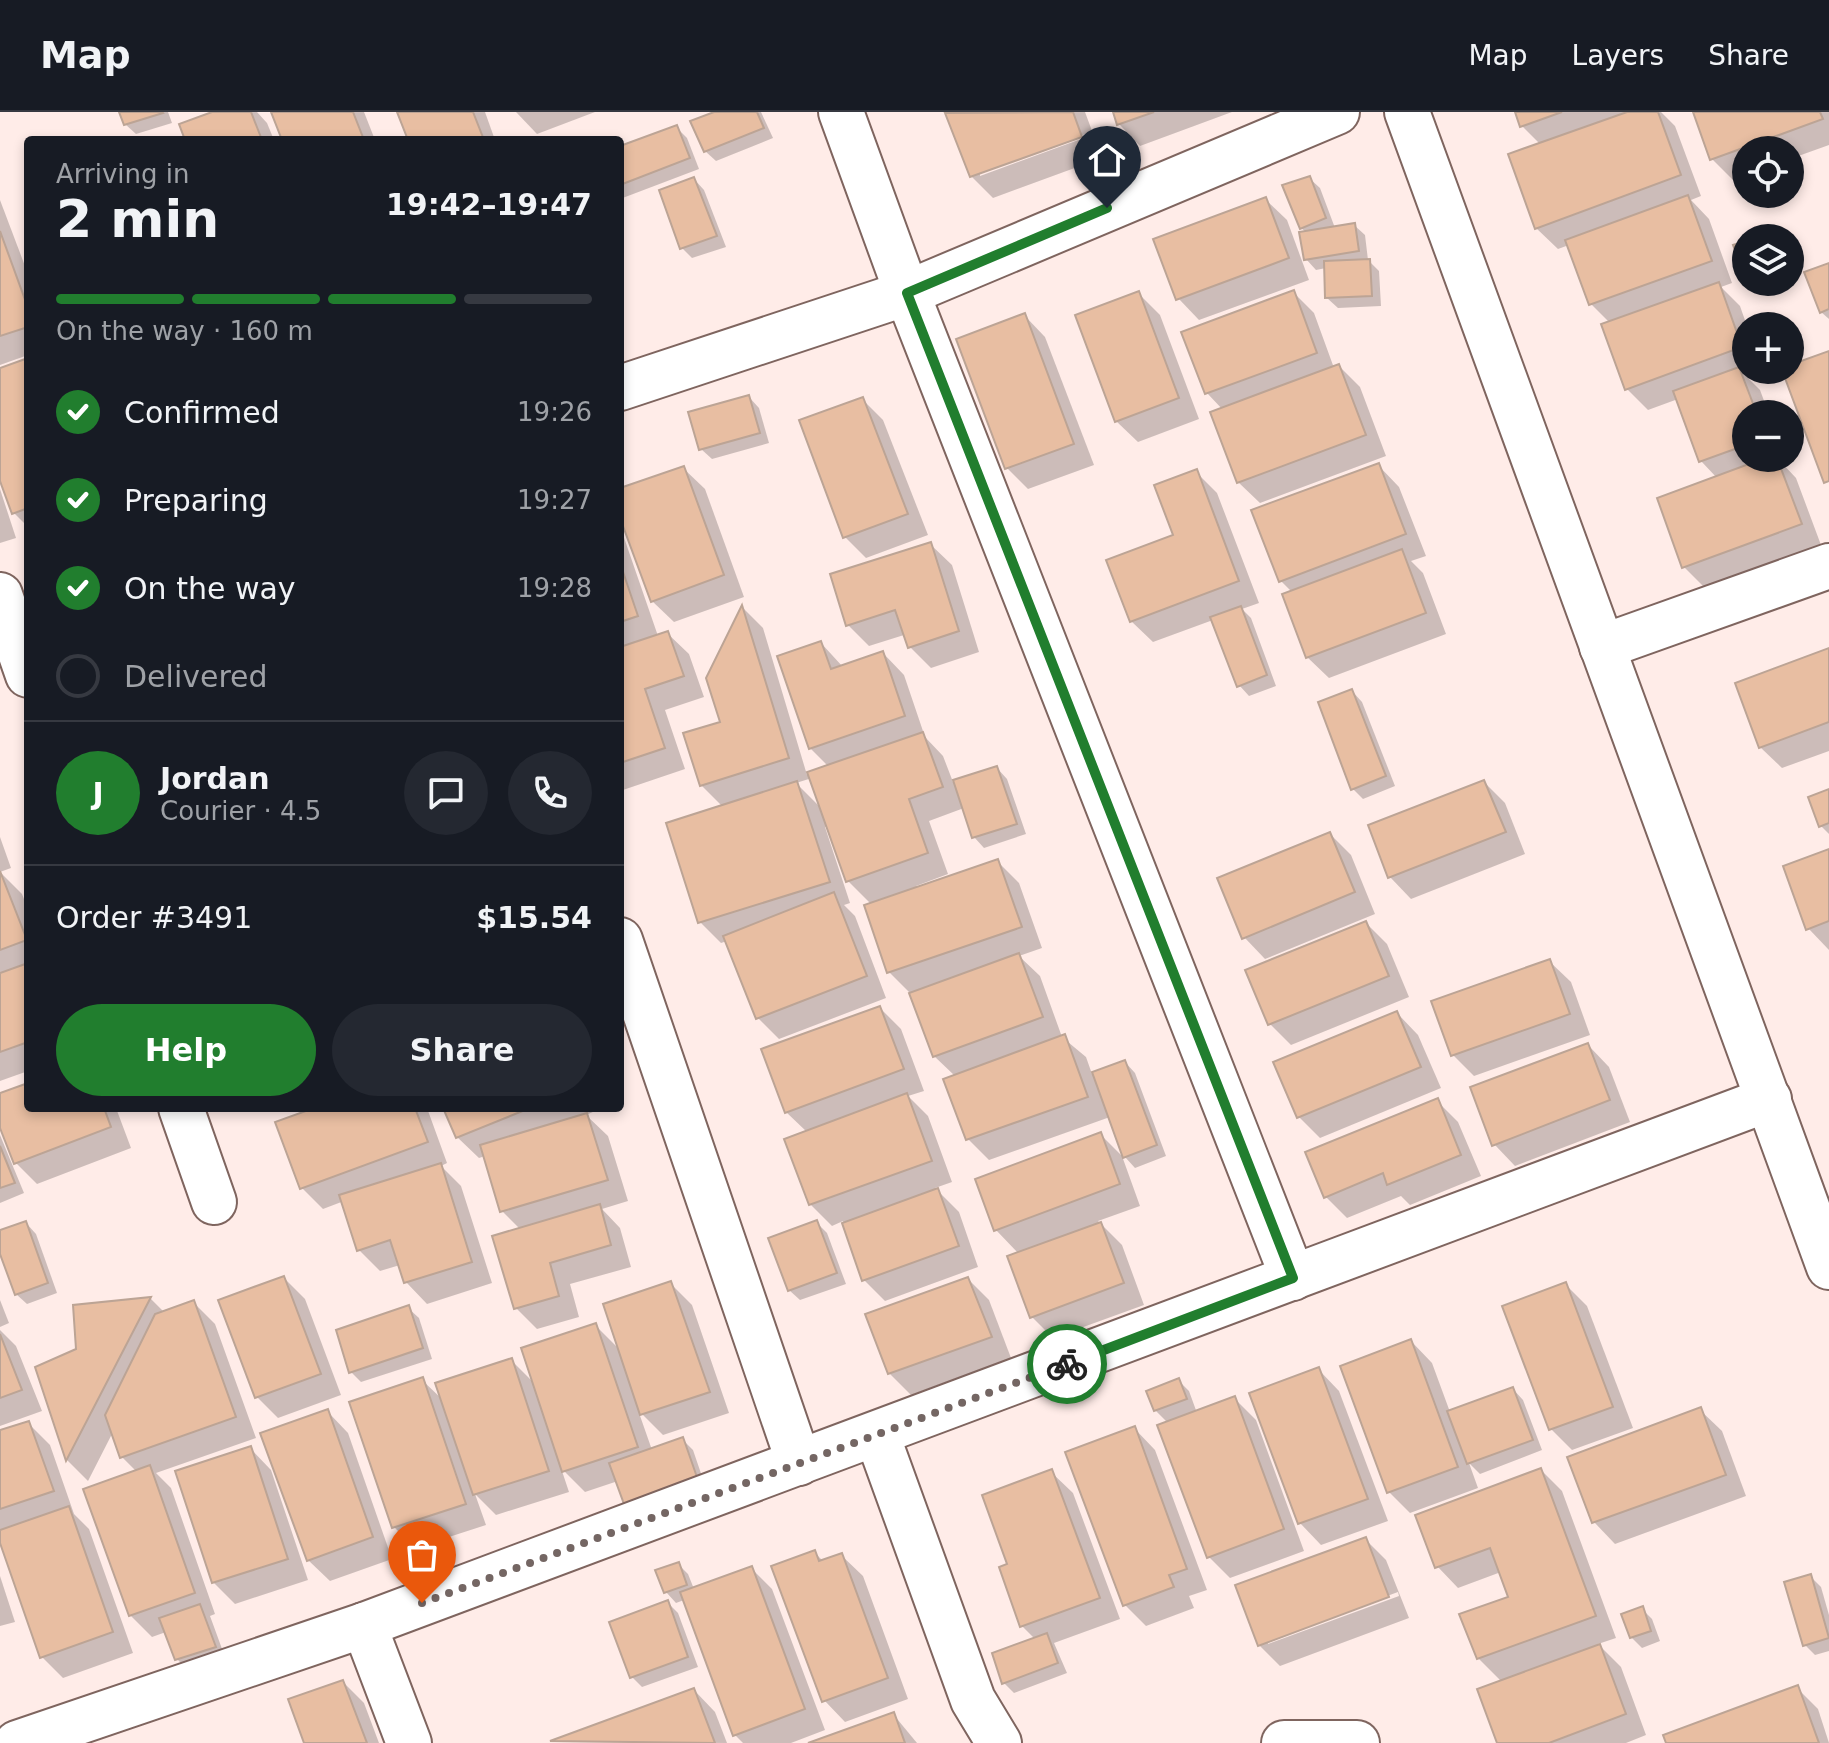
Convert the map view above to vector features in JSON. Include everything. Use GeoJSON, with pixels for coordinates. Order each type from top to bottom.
{"type":"FeatureCollection","features":[{"type":"Feature","properties":{"kind":"street"},"geometry":{"type":"LineString","coordinates":[[841,112],[907,293],[1293,1278]]}},
{"type":"Feature","properties":{"kind":"street"},"geometry":{"type":"LineString","coordinates":[[624,387],[907,293],[1337,112]]}},
{"type":"Feature","properties":{"kind":"street"},"geometry":{"type":"LineString","coordinates":[[1407,112],[1829,1267]]}},
{"type":"Feature","properties":{"kind":"street"},"geometry":{"type":"LineString","coordinates":[[1602,647],[1829,566]]}},
{"type":"Feature","properties":{"kind":"street"},"geometry":{"type":"LineString","coordinates":[[24,587],[0,595],[24,664]]}},
{"type":"Feature","properties":{"kind":"street"},"geometry":{"type":"LineString","coordinates":[[624,952],[799,1463]]}},
{"type":"Feature","properties":{"kind":"street"},"geometry":{"type":"LineString","coordinates":[[17,1743],[364,1625],[1769,1099]]}},
{"type":"Feature","properties":{"kind":"street"},"geometry":{"type":"LineString","coordinates":[[182,1112],[214,1202]]}},
{"type":"Feature","properties":{"kind":"street"},"geometry":{"type":"LineString","coordinates":[[877,1435],[973,1700],[999,1743]]}},
{"type":"Feature","properties":{"kind":"street"},"geometry":{"type":"LineString","coordinates":[[364,1625],[409,1743]]}},
{"type":"Feature","properties":{"kind":"street"},"geometry":{"type":"LineString","coordinates":[[1284,1743],[1357,1743]]}},
{"type":"Feature","properties":{"kind":"building"},"geometry":{"type":"Polygon","coordinates":[[[119,112],[162,112],[163,113],[124,125],[119,112]]]}},
{"type":"Feature","properties":{"kind":"building"},"geometry":{"type":"Polygon","coordinates":[[[212,112],[251,112],[260,136],[184,136],[179,124],[212,112]]]}},
{"type":"Feature","properties":{"kind":"building"},"geometry":{"type":"Polygon","coordinates":[[[271,112],[353,112],[362,136],[280,136],[271,112]]]}},
{"type":"Feature","properties":{"kind":"building"},"geometry":{"type":"Polygon","coordinates":[[[397,112],[473,112],[482,136],[406,136],[397,112]]]}},
{"type":"Feature","properties":{"kind":"building"},"geometry":{"type":"Polygon","coordinates":[[[714,112],[757,112],[764,128],[704,152],[690,121],[714,112]]]}},
{"type":"Feature","properties":{"kind":"building"},"geometry":{"type":"Polygon","coordinates":[[[1073,112],[1082,137],[970,177],[945,113],[1073,112]]]}},
{"type":"Feature","properties":{"kind":"building"},"geometry":{"type":"Polygon","coordinates":[[[1113,112],[1154,112],[1117,125],[1113,112]]]}},
{"type":"Feature","properties":{"kind":"building"},"geometry":{"type":"Polygon","coordinates":[[[1515,112],[1562,112],[1520,127],[1515,112]]]}},
{"type":"Feature","properties":{"kind":"building"},"geometry":{"type":"Polygon","coordinates":[[[1627,112],[1658,112],[1681,175],[1535,229],[1508,154],[1627,112]]]}},
{"type":"Feature","properties":{"kind":"building"},"geometry":{"type":"Polygon","coordinates":[[[1693,112],[1820,112],[1823,119],[1776,136],[1732,136],[1732,152],[1710,160],[1693,112]]]}},
{"type":"Feature","properties":{"kind":"building"},"geometry":{"type":"Polygon","coordinates":[[[677,125],[690,158],[624,183],[624,145],[677,125]]]}},
{"type":"Feature","properties":{"kind":"building"},"geometry":{"type":"Polygon","coordinates":[[[1310,176],[1326,218],[1300,229],[1282,185],[1310,176]]]}},
{"type":"Feature","properties":{"kind":"building"},"geometry":{"type":"Polygon","coordinates":[[[694,177],[717,236],[680,249],[659,190],[694,177]]]}},
{"type":"Feature","properties":{"kind":"building"},"geometry":{"type":"Polygon","coordinates":[[[1688,195],[1712,261],[1589,305],[1565,240],[1688,195]]]}},
{"type":"Feature","properties":{"kind":"building"},"geometry":{"type":"Polygon","coordinates":[[[1266,197],[1289,258],[1176,300],[1153,239],[1266,197]]]}},
{"type":"Feature","properties":{"kind":"building"},"geometry":{"type":"Polygon","coordinates":[[[1355,223],[1359,251],[1304,260],[1299,232],[1355,223]]]}},
{"type":"Feature","properties":{"kind":"building"},"geometry":{"type":"Polygon","coordinates":[[[0,231],[24,297],[24,328],[0,336],[0,231]]]}},
{"type":"Feature","properties":{"kind":"building"},"geometry":{"type":"Polygon","coordinates":[[[1370,259],[1372,296],[1325,298],[1324,261],[1370,259]]]}},
{"type":"Feature","properties":{"kind":"building"},"geometry":{"type":"Polygon","coordinates":[[[1829,263],[1829,309],[1820,313],[1804,272],[1829,263]]]}},
{"type":"Feature","properties":{"kind":"building"},"geometry":{"type":"Polygon","coordinates":[[[1719,282],[1732,319],[1732,351],[1625,390],[1601,324],[1719,282]]]}},
{"type":"Feature","properties":{"kind":"building"},"geometry":{"type":"Polygon","coordinates":[[[1294,290],[1317,353],[1205,394],[1181,332],[1294,290]]]}},
{"type":"Feature","properties":{"kind":"building"},"geometry":{"type":"Polygon","coordinates":[[[1139,291],[1179,398],[1115,422],[1075,315],[1139,291]]]}},
{"type":"Feature","properties":{"kind":"building"},"geometry":{"type":"Polygon","coordinates":[[[1025,313],[1074,444],[1005,469],[956,339],[1025,313]]]}},
{"type":"Feature","properties":{"kind":"building"},"geometry":{"type":"Polygon","coordinates":[[[1829,351],[1829,481],[1824,483],[1804,429],[1804,400],[1793,400],[1787,384],[1804,384],[1804,360],[1829,351]]]}},
{"type":"Feature","properties":{"kind":"building"},"geometry":{"type":"Polygon","coordinates":[[[24,359],[24,510],[12,514],[0,481],[0,368],[24,359]]]}},
{"type":"Feature","properties":{"kind":"building"},"geometry":{"type":"Polygon","coordinates":[[[1339,364],[1366,435],[1237,483],[1210,412],[1339,364]]]}},
{"type":"Feature","properties":{"kind":"building"},"geometry":{"type":"Polygon","coordinates":[[[1732,370],[1732,384],[1746,384],[1752,400],[1732,400],[1732,450],[1699,462],[1673,391],[1732,370]]]}},
{"type":"Feature","properties":{"kind":"building"},"geometry":{"type":"Polygon","coordinates":[[[749,395],[760,433],[699,450],[688,412],[749,395]]]}},
{"type":"Feature","properties":{"kind":"building"},"geometry":{"type":"Polygon","coordinates":[[[863,397],[908,514],[843,538],[799,420],[863,397]]]}},
{"type":"Feature","properties":{"kind":"building"},"geometry":{"type":"Polygon","coordinates":[[[1379,463],[1406,534],[1279,582],[1251,510],[1379,463]]]}},
{"type":"Feature","properties":{"kind":"building"},"geometry":{"type":"Polygon","coordinates":[[[684,466],[724,575],[651,602],[624,529],[624,487],[684,466]]]}},
{"type":"Feature","properties":{"kind":"building"},"geometry":{"type":"Polygon","coordinates":[[[1197,469],[1239,581],[1130,622],[1106,560],[1173,535],[1154,485],[1197,469]]]}},
{"type":"Feature","properties":{"kind":"building"},"geometry":{"type":"Polygon","coordinates":[[[1732,470],[1782,472],[1802,524],[1682,568],[1657,498],[1732,470]]]}},
{"type":"Feature","properties":{"kind":"building"},"geometry":{"type":"Polygon","coordinates":[[[931,542],[959,631],[908,648],[895,610],[846,626],[830,574],[931,542]]]}},
{"type":"Feature","properties":{"kind":"building"},"geometry":{"type":"Polygon","coordinates":[[[1402,549],[1426,613],[1306,658],[1282,594],[1402,549]]]}},
{"type":"Feature","properties":{"kind":"building"},"geometry":{"type":"Polygon","coordinates":[[[624,575],[638,616],[624,621],[624,575]]]}},
{"type":"Feature","properties":{"kind":"building"},"geometry":{"type":"Polygon","coordinates":[[[742,605],[789,758],[700,786],[683,733],[720,722],[706,678],[742,605]]]}},
{"type":"Feature","properties":{"kind":"building"},"geometry":{"type":"Polygon","coordinates":[[[1241,606],[1267,675],[1237,687],[1210,617],[1241,606]]]}},
{"type":"Feature","properties":{"kind":"building"},"geometry":{"type":"Polygon","coordinates":[[[668,631],[684,676],[645,689],[665,748],[624,762],[624,646],[668,631]]]}},
{"type":"Feature","properties":{"kind":"building"},"geometry":{"type":"Polygon","coordinates":[[[821,641],[831,669],[883,651],[905,716],[809,749],[777,656],[821,641]]]}},
{"type":"Feature","properties":{"kind":"building"},"geometry":{"type":"Polygon","coordinates":[[[1829,648],[1829,722],[1759,748],[1735,683],[1829,648]]]}},
{"type":"Feature","properties":{"kind":"building"},"geometry":{"type":"Polygon","coordinates":[[[1352,689],[1386,776],[1351,790],[1318,702],[1352,689]]]}},
{"type":"Feature","properties":{"kind":"building"},"geometry":{"type":"Polygon","coordinates":[[[923,732],[943,787],[909,799],[928,853],[846,882],[807,772],[923,732]]]}},
{"type":"Feature","properties":{"kind":"building"},"geometry":{"type":"Polygon","coordinates":[[[997,766],[1017,824],[972,838],[953,780],[997,766]]]}},
{"type":"Feature","properties":{"kind":"building"},"geometry":{"type":"Polygon","coordinates":[[[1484,780],[1506,832],[1388,878],[1368,825],[1484,780]]]}},
{"type":"Feature","properties":{"kind":"building"},"geometry":{"type":"Polygon","coordinates":[[[797,781],[830,882],[698,923],[666,823],[797,781]]]}},
{"type":"Feature","properties":{"kind":"building"},"geometry":{"type":"Polygon","coordinates":[[[1829,789],[1829,823],[1819,827],[1808,797],[1829,789]]]}},
{"type":"Feature","properties":{"kind":"building"},"geometry":{"type":"Polygon","coordinates":[[[1330,832],[1355,892],[1242,939],[1217,878],[1330,832]]]}},
{"type":"Feature","properties":{"kind":"building"},"geometry":{"type":"Polygon","coordinates":[[[1829,849],[1829,921],[1806,930],[1783,866],[1829,849]]]}},
{"type":"Feature","properties":{"kind":"building"},"geometry":{"type":"Polygon","coordinates":[[[998,859],[1022,927],[887,973],[864,905],[998,859]]]}},
{"type":"Feature","properties":{"kind":"building"},"geometry":{"type":"Polygon","coordinates":[[[0,871],[24,932],[24,941],[0,950],[0,871]]]}},
{"type":"Feature","properties":{"kind":"building"},"geometry":{"type":"Polygon","coordinates":[[[834,892],[867,976],[756,1019],[723,936],[834,892]]]}},
{"type":"Feature","properties":{"kind":"building"},"geometry":{"type":"Polygon","coordinates":[[[1366,921],[1389,976],[1268,1025],[1245,970],[1366,921]]]}},
{"type":"Feature","properties":{"kind":"building"},"geometry":{"type":"Polygon","coordinates":[[[1019,953],[1043,1017],[933,1057],[909,993],[1019,953]]]}},
{"type":"Feature","properties":{"kind":"building"},"geometry":{"type":"Polygon","coordinates":[[[1550,959],[1570,1014],[1451,1056],[1431,1001],[1550,959]]]}},
{"type":"Feature","properties":{"kind":"building"},"geometry":{"type":"Polygon","coordinates":[[[24,964],[24,1043],[0,1052],[0,973],[24,964]]]}},
{"type":"Feature","properties":{"kind":"building"},"geometry":{"type":"Polygon","coordinates":[[[880,1006],[904,1069],[785,1113],[761,1049],[880,1006]]]}},
{"type":"Feature","properties":{"kind":"building"},"geometry":{"type":"Polygon","coordinates":[[[1397,1011],[1421,1067],[1297,1118],[1273,1062],[1397,1011]]]}},
{"type":"Feature","properties":{"kind":"building"},"geometry":{"type":"Polygon","coordinates":[[[1065,1034],[1088,1097],[966,1140],[943,1079],[1065,1034]]]}},
{"type":"Feature","properties":{"kind":"building"},"geometry":{"type":"Polygon","coordinates":[[[1588,1043],[1610,1100],[1492,1146],[1470,1087],[1588,1043]]]}},
{"type":"Feature","properties":{"kind":"building"},"geometry":{"type":"Polygon","coordinates":[[[1125,1060],[1157,1145],[1123,1158],[1092,1072],[1125,1060]]]}},
{"type":"Feature","properties":{"kind":"building"},"geometry":{"type":"Polygon","coordinates":[[[24,1084],[24,1112],[105,1112],[111,1127],[14,1164],[0,1128],[0,1093],[24,1084]]]}},
{"type":"Feature","properties":{"kind":"building"},"geometry":{"type":"Polygon","coordinates":[[[907,1093],[932,1161],[809,1205],[784,1139],[907,1093]]]}},
{"type":"Feature","properties":{"kind":"building"},"geometry":{"type":"Polygon","coordinates":[[[1438,1098],[1461,1155],[1387,1185],[1383,1173],[1324,1198],[1305,1152],[1438,1098]]]}},
{"type":"Feature","properties":{"kind":"building"},"geometry":{"type":"Polygon","coordinates":[[[303,1112],[417,1112],[428,1142],[300,1189],[275,1122],[303,1112]]]}},
{"type":"Feature","properties":{"kind":"building"},"geometry":{"type":"Polygon","coordinates":[[[445,1112],[520,1112],[456,1138],[445,1112]]]}},
{"type":"Feature","properties":{"kind":"building"},"geometry":{"type":"Polygon","coordinates":[[[587,1113],[608,1180],[500,1212],[480,1145],[587,1113]]]}},
{"type":"Feature","properties":{"kind":"building"},"geometry":{"type":"Polygon","coordinates":[[[1101,1132],[1120,1184],[994,1231],[975,1179],[1101,1132]]]}},
{"type":"Feature","properties":{"kind":"building"},"geometry":{"type":"Polygon","coordinates":[[[0,1146],[15,1183],[0,1188],[0,1146]]]}},
{"type":"Feature","properties":{"kind":"building"},"geometry":{"type":"Polygon","coordinates":[[[441,1163],[472,1262],[404,1283],[390,1240],[357,1251],[339,1195],[441,1163]]]}},
{"type":"Feature","properties":{"kind":"building"},"geometry":{"type":"Polygon","coordinates":[[[938,1188],[959,1246],[862,1281],[842,1223],[938,1188]]]}},
{"type":"Feature","properties":{"kind":"building"},"geometry":{"type":"Polygon","coordinates":[[[600,1204],[611,1245],[550,1263],[559,1296],[514,1309],[492,1236],[600,1204]]]}},
{"type":"Feature","properties":{"kind":"building"},"geometry":{"type":"Polygon","coordinates":[[[817,1220],[837,1273],[788,1291],[768,1238],[817,1220]]]}},
{"type":"Feature","properties":{"kind":"building"},"geometry":{"type":"Polygon","coordinates":[[[26,1221],[48,1283],[15,1295],[0,1254],[0,1230],[26,1221]]]}},
{"type":"Feature","properties":{"kind":"building"},"geometry":{"type":"Polygon","coordinates":[[[1101,1222],[1124,1283],[1030,1318],[1007,1256],[1101,1222]]]}},
{"type":"Feature","properties":{"kind":"building"},"geometry":{"type":"Polygon","coordinates":[[[284,1276],[321,1374],[255,1398],[218,1300],[284,1276]]]}},
{"type":"Feature","properties":{"kind":"building"},"geometry":{"type":"Polygon","coordinates":[[[968,1277],[992,1337],[888,1374],[865,1314],[968,1277]]]}},
{"type":"Feature","properties":{"kind":"building"},"geometry":{"type":"Polygon","coordinates":[[[671,1281],[710,1392],[640,1415],[603,1304],[671,1281]]]}},
{"type":"Feature","properties":{"kind":"building"},"geometry":{"type":"Polygon","coordinates":[[[1566,1282],[1613,1407],[1549,1430],[1502,1306],[1566,1282]]]}},
{"type":"Feature","properties":{"kind":"building"},"geometry":{"type":"Polygon","coordinates":[[[151,1297],[66,1461],[35,1367],[76,1349],[73,1305],[151,1297]]]}},
{"type":"Feature","properties":{"kind":"building"},"geometry":{"type":"Polygon","coordinates":[[[194,1300],[236,1417],[120,1458],[105,1415],[155,1314],[194,1300]]]}},
{"type":"Feature","properties":{"kind":"building"},"geometry":{"type":"Polygon","coordinates":[[[409,1305],[423,1348],[349,1373],[336,1330],[409,1305]]]}},
{"type":"Feature","properties":{"kind":"building"},"geometry":{"type":"Polygon","coordinates":[[[596,1323],[638,1447],[562,1472],[521,1348],[596,1323]]]}},
{"type":"Feature","properties":{"kind":"building"},"geometry":{"type":"Polygon","coordinates":[[[0,1334],[22,1390],[0,1398],[0,1334]]]}},
{"type":"Feature","properties":{"kind":"building"},"geometry":{"type":"Polygon","coordinates":[[[1411,1339],[1458,1467],[1387,1493],[1340,1366],[1411,1339]]]}},
{"type":"Feature","properties":{"kind":"building"},"geometry":{"type":"Polygon","coordinates":[[[512,1358],[549,1471],[473,1495],[435,1383],[512,1358]]]}},
{"type":"Feature","properties":{"kind":"building"},"geometry":{"type":"Polygon","coordinates":[[[1319,1367],[1368,1499],[1298,1524],[1249,1393],[1319,1367]]]}},
{"type":"Feature","properties":{"kind":"building"},"geometry":{"type":"Polygon","coordinates":[[[423,1377],[466,1504],[392,1528],[349,1402],[423,1377]]]}},
{"type":"Feature","properties":{"kind":"building"},"geometry":{"type":"Polygon","coordinates":[[[1179,1378],[1187,1399],[1154,1411],[1146,1391],[1179,1378]]]}},
{"type":"Feature","properties":{"kind":"building"},"geometry":{"type":"Polygon","coordinates":[[[1513,1387],[1533,1440],[1467,1464],[1447,1411],[1513,1387]]]}},
{"type":"Feature","properties":{"kind":"building"},"geometry":{"type":"Polygon","coordinates":[[[1235,1396],[1284,1529],[1207,1558],[1157,1425],[1235,1396]]]}},
{"type":"Feature","properties":{"kind":"building"},"geometry":{"type":"Polygon","coordinates":[[[1701,1407],[1726,1475],[1592,1523],[1567,1457],[1701,1407]]]}},
{"type":"Feature","properties":{"kind":"building"},"geometry":{"type":"Polygon","coordinates":[[[328,1409],[373,1537],[307,1561],[260,1433],[328,1409]]]}},
{"type":"Feature","properties":{"kind":"building"},"geometry":{"type":"Polygon","coordinates":[[[29,1421],[54,1491],[0,1509],[0,1430],[29,1421]]]}},
{"type":"Feature","properties":{"kind":"building"},"geometry":{"type":"Polygon","coordinates":[[[1135,1426],[1187,1569],[1169,1575],[1174,1587],[1123,1606],[1065,1452],[1135,1426]]]}},
{"type":"Feature","properties":{"kind":"building"},"geometry":{"type":"Polygon","coordinates":[[[683,1437],[698,1480],[624,1504],[609,1463],[683,1437]]]}},
{"type":"Feature","properties":{"kind":"building"},"geometry":{"type":"Polygon","coordinates":[[[251,1446],[288,1559],[212,1583],[175,1471],[251,1446]]]}},
{"type":"Feature","properties":{"kind":"building"},"geometry":{"type":"Polygon","coordinates":[[[150,1465],[195,1593],[129,1616],[83,1489],[150,1465]]]}},
{"type":"Feature","properties":{"kind":"building"},"geometry":{"type":"Polygon","coordinates":[[[1541,1468],[1596,1616],[1477,1659],[1459,1614],[1508,1597],[1490,1548],[1435,1568],[1415,1515],[1541,1468]]]}},
{"type":"Feature","properties":{"kind":"building"},"geometry":{"type":"Polygon","coordinates":[[[1052,1469],[1100,1598],[1020,1627],[999,1567],[1007,1564],[982,1495],[1052,1469]]]}},
{"type":"Feature","properties":{"kind":"building"},"geometry":{"type":"Polygon","coordinates":[[[69,1506],[113,1632],[40,1658],[0,1543],[0,1530],[69,1506]]]}},
{"type":"Feature","properties":{"kind":"building"},"geometry":{"type":"Polygon","coordinates":[[[1366,1537],[1389,1597],[1258,1646],[1235,1585],[1366,1537]]]}},
{"type":"Feature","properties":{"kind":"building"},"geometry":{"type":"Polygon","coordinates":[[[815,1550],[819,1561],[842,1553],[888,1678],[822,1702],[771,1566],[815,1550]]]}},
{"type":"Feature","properties":{"kind":"building"},"geometry":{"type":"Polygon","coordinates":[[[679,1562],[687,1585],[664,1593],[655,1570],[679,1562]]]}},
{"type":"Feature","properties":{"kind":"building"},"geometry":{"type":"Polygon","coordinates":[[[752,1566],[805,1709],[733,1736],[680,1592],[752,1566]]]}},
{"type":"Feature","properties":{"kind":"building"},"geometry":{"type":"Polygon","coordinates":[[[1811,1574],[1829,1638],[1803,1646],[1784,1582],[1811,1574]]]}},
{"type":"Feature","properties":{"kind":"building"},"geometry":{"type":"Polygon","coordinates":[[[668,1600],[688,1657],[630,1678],[609,1622],[668,1600]]]}},
{"type":"Feature","properties":{"kind":"building"},"geometry":{"type":"Polygon","coordinates":[[[200,1604],[216,1647],[175,1660],[159,1618],[200,1604]]]}},
{"type":"Feature","properties":{"kind":"building"},"geometry":{"type":"Polygon","coordinates":[[[1643,1606],[1651,1631],[1630,1638],[1621,1614],[1643,1606]]]}},
{"type":"Feature","properties":{"kind":"building"},"geometry":{"type":"Polygon","coordinates":[[[1047,1633],[1058,1663],[1002,1684],[992,1653],[1047,1633]]]}},
{"type":"Feature","properties":{"kind":"building"},"geometry":{"type":"Polygon","coordinates":[[[1600,1644],[1626,1714],[1549,1743],[1497,1743],[1477,1689],[1600,1644]]]}},
{"type":"Feature","properties":{"kind":"building"},"geometry":{"type":"Polygon","coordinates":[[[343,1680],[367,1743],[304,1743],[288,1699],[343,1680]]]}},
{"type":"Feature","properties":{"kind":"building"},"geometry":{"type":"Polygon","coordinates":[[[1798,1685],[1819,1743],[1666,1743],[1663,1735],[1798,1685]]]}},
{"type":"Feature","properties":{"kind":"building"},"geometry":{"type":"Polygon","coordinates":[[[694,1688],[715,1743],[550,1741],[694,1688]]]}},
{"type":"Feature","properties":{"kind":"building"},"geometry":{"type":"Polygon","coordinates":[[[894,1712],[905,1743],[808,1743],[894,1712]]]}},
{"type":"Feature","properties":{"kind":"way so far"},"geometry":{"type":"LineString","coordinates":[[422,1603],[1067,1364]]}},
{"type":"Feature","properties":{"kind":"route"},"geometry":{"type":"LineString","coordinates":[[1067,1364],[1293,1278],[907,293],[1107,208]]}}]}
